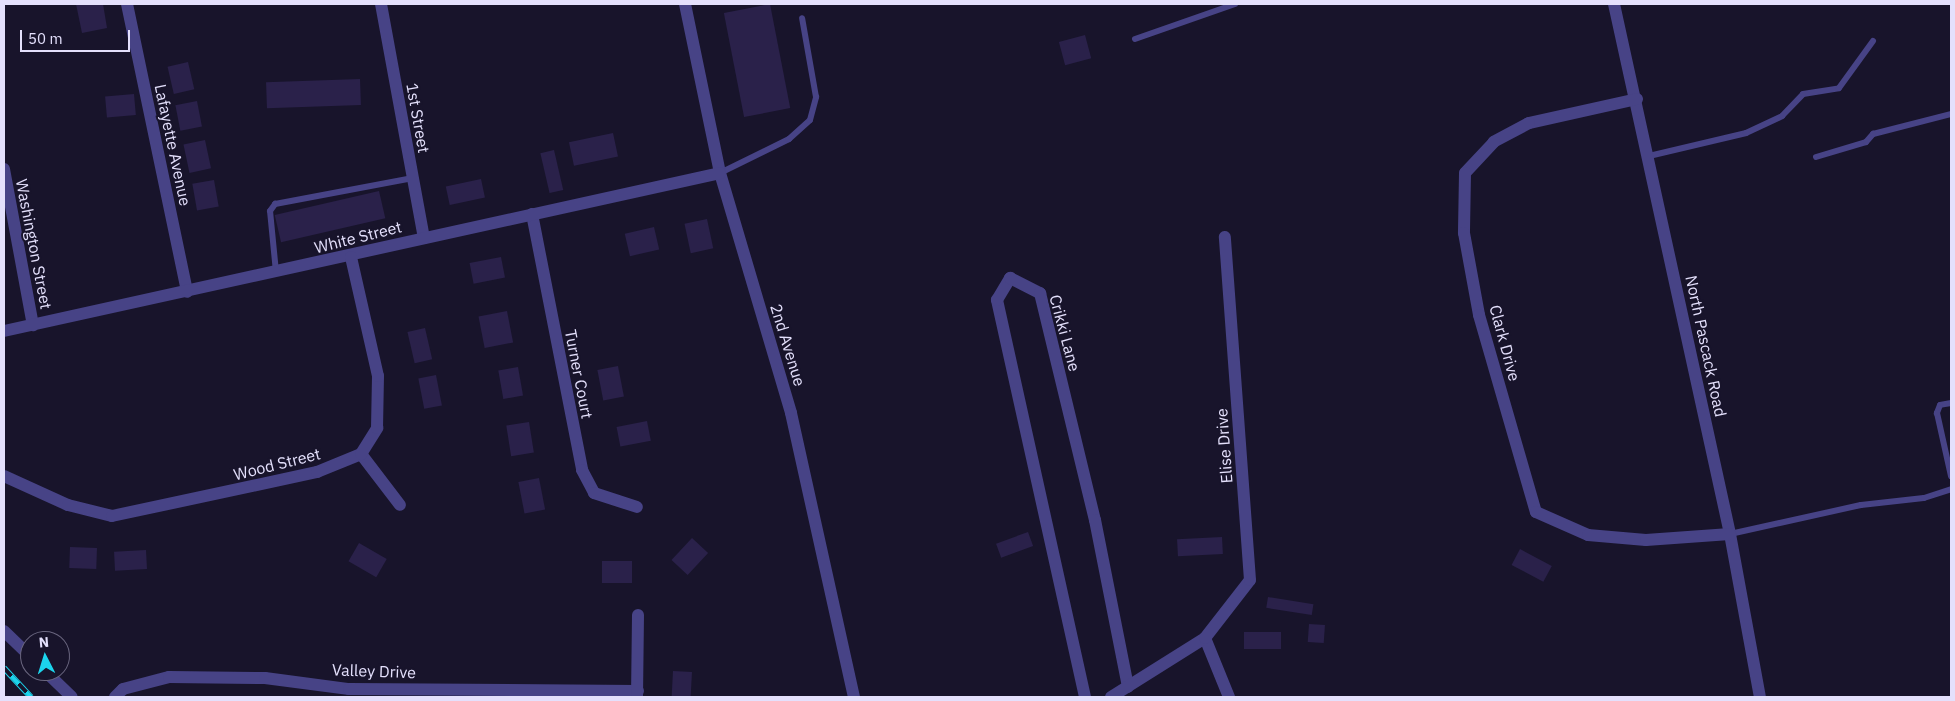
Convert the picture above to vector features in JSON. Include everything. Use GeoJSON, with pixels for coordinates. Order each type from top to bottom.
{"type":"FeatureCollection","features":[{"type":"Feature","properties":{"kind":"street","name":"Lafayette Avenue"},"geometry":{"type":"LineString","coordinates":[[127,4],[187,292]]}},
{"type":"Feature","properties":{"kind":"street","name":"1st Street"},"geometry":{"type":"LineString","coordinates":[[381,4],[424,238]]}},
{"type":"Feature","properties":{"kind":"street","name":"2nd Avenue"},"geometry":{"type":"LineString","coordinates":[[685,4],[720,173],[791,413],[854,697]]}},
{"type":"Feature","properties":{"kind":"street","name":"North Pascack Road"},"geometry":{"type":"LineString","coordinates":[[1614,4],[1649,156],[1730,534],[1760,697]]}},
{"type":"Feature","properties":{"kind":"street","name":"Clark Drive"},"geometry":{"type":"LineString","coordinates":[[1636,99],[1529,123],[1494,142],[1465,173],[1464,233],[1479,315],[1536,512],[1588,535],[1646,540],[1730,534]]}},
{"type":"Feature","properties":{"kind":"street","name":"Washington Street"},"geometry":{"type":"LineString","coordinates":[[4,169],[33,325]]}},
{"type":"Feature","properties":{"kind":"street","name":"White Street"},"geometry":{"type":"LineString","coordinates":[[4,331],[351,257],[424,238],[720,173]]}},
{"type":"Feature","properties":{"kind":"street","name":"Turner Court"},"geometry":{"type":"LineString","coordinates":[[532,214],[582,470],[594,493],[637,507]]}},
{"type":"Feature","properties":{"kind":"street","name":"Elise Drive"},"geometry":{"type":"LineString","coordinates":[[1111,697],[1205,638],[1250,580],[1225,236]]}},
{"type":"Feature","properties":{"kind":"street"},"geometry":{"type":"LineString","coordinates":[[351,257],[378,376],[377,428],[361,454],[400,505]]}},
{"type":"Feature","properties":{"kind":"street","name":"Crikki Lane"},"geometry":{"type":"LineString","coordinates":[[1085,697],[997,300],[1010,278],[1040,293],[1095,520],[1128,687]]}},
{"type":"Feature","properties":{"kind":"street","name":"Wood Street"},"geometry":{"type":"LineString","coordinates":[[4,476],[68,505],[112,516],[317,472],[361,454]]}},
{"type":"Feature","properties":{"kind":"street"},"geometry":{"type":"LineString","coordinates":[[638,616],[638,694]]}},
{"type":"Feature","properties":{"kind":"street"},"geometry":{"type":"LineString","coordinates":[[4,631],[20,646]]}},
{"type":"Feature","properties":{"kind":"street"},"geometry":{"type":"LineString","coordinates":[[1205,638],[1229,697]]}},
{"type":"Feature","properties":{"kind":"street","name":"Valley Drive"},"geometry":{"type":"LineString","coordinates":[[115,697],[123,689],[169,677],[265,678],[349,689],[638,694]]}},
{"type":"Feature","properties":{"kind":"street"},"geometry":{"type":"LineString","coordinates":[[55,681],[72,697]]}},
{"type":"Feature","properties":{"kind":"lane"},"geometry":{"type":"LineString","coordinates":[[1135,39],[1235,4]]}},
{"type":"Feature","properties":{"kind":"lane"},"geometry":{"type":"LineString","coordinates":[[720,173],[789,139],[810,120],[816,97],[802,18]]}},
{"type":"Feature","properties":{"kind":"lane"},"geometry":{"type":"LineString","coordinates":[[1649,156],[1746,133],[1782,116],[1803,94],[1839,88],[1873,41]]}},
{"type":"Feature","properties":{"kind":"lane"},"geometry":{"type":"LineString","coordinates":[[1816,157],[1866,142],[1873,134],[1951,114]]}},
{"type":"Feature","properties":{"kind":"lane"},"geometry":{"type":"LineString","coordinates":[[276,273],[270,211],[275,204],[412,178]]}},
{"type":"Feature","properties":{"kind":"lane"},"geometry":{"type":"LineString","coordinates":[[1951,403],[1940,405],[1937,412],[1951,476]]}},
{"type":"Feature","properties":{"kind":"lane"},"geometry":{"type":"LineString","coordinates":[[1730,534],[1861,504],[1924,498],[1951,488]]}},
{"type":"Feature","properties":{"kind":"building"},"geometry":{"type":"Polygon","coordinates":[[[76,4],[103,4],[107,28],[82,33],[76,4]]]}},
{"type":"Feature","properties":{"kind":"building"},"geometry":{"type":"Polygon","coordinates":[[[770,4],[790,108],[744,117],[724,13],[770,4]]]}},
{"type":"Feature","properties":{"kind":"building"},"geometry":{"type":"Polygon","coordinates":[[[1085,35],[1091,58],[1065,65],[1059,42],[1085,35]]]}},
{"type":"Feature","properties":{"kind":"building"},"geometry":{"type":"Polygon","coordinates":[[[188,62],[194,89],[174,94],[168,67],[188,62]]]}},
{"type":"Feature","properties":{"kind":"building"},"geometry":{"type":"Polygon","coordinates":[[[360,79],[361,105],[267,108],[266,82],[360,79]]]}},
{"type":"Feature","properties":{"kind":"building"},"geometry":{"type":"Polygon","coordinates":[[[134,94],[136,115],[107,117],[105,97],[134,94]]]}},
{"type":"Feature","properties":{"kind":"building"},"geometry":{"type":"Polygon","coordinates":[[[197,101],[202,127],[180,131],[175,105],[197,101]]]}},
{"type":"Feature","properties":{"kind":"building"},"geometry":{"type":"Polygon","coordinates":[[[613,133],[618,156],[574,166],[569,142],[613,133]]]}},
{"type":"Feature","properties":{"kind":"building"},"geometry":{"type":"Polygon","coordinates":[[[205,140],[211,168],[190,173],[183,145],[205,140]]]}},
{"type":"Feature","properties":{"kind":"building"},"geometry":{"type":"Polygon","coordinates":[[[554,150],[563,190],[550,193],[540,153],[554,150]]]}},
{"type":"Feature","properties":{"kind":"building"},"geometry":{"type":"Polygon","coordinates":[[[481,179],[485,198],[450,205],[446,186],[481,179]]]}},
{"type":"Feature","properties":{"kind":"building"},"geometry":{"type":"Polygon","coordinates":[[[214,180],[219,207],[197,210],[192,184],[214,180]]]}},
{"type":"Feature","properties":{"kind":"building"},"geometry":{"type":"Polygon","coordinates":[[[379,191],[385,218],[281,242],[275,215],[379,191]]]}},
{"type":"Feature","properties":{"kind":"building"},"geometry":{"type":"Polygon","coordinates":[[[707,219],[713,248],[691,253],[685,224],[707,219]]]}},
{"type":"Feature","properties":{"kind":"building"},"geometry":{"type":"Polygon","coordinates":[[[654,227],[659,249],[630,256],[625,234],[654,227]]]}},
{"type":"Feature","properties":{"kind":"building"},"geometry":{"type":"Polygon","coordinates":[[[501,257],[505,278],[474,284],[470,263],[501,257]]]}},
{"type":"Feature","properties":{"kind":"building"},"geometry":{"type":"Polygon","coordinates":[[[507,311],[513,342],[485,348],[479,317],[507,311]]]}},
{"type":"Feature","properties":{"kind":"building"},"geometry":{"type":"Polygon","coordinates":[[[425,328],[432,359],[415,363],[407,332],[425,328]]]}},
{"type":"Feature","properties":{"kind":"building"},"geometry":{"type":"Polygon","coordinates":[[[618,366],[624,396],[603,400],[597,370],[618,366]]]}},
{"type":"Feature","properties":{"kind":"building"},"geometry":{"type":"Polygon","coordinates":[[[518,367],[523,396],[503,399],[498,370],[518,367]]]}},
{"type":"Feature","properties":{"kind":"building"},"geometry":{"type":"Polygon","coordinates":[[[436,375],[442,405],[424,409],[418,378],[436,375]]]}},
{"type":"Feature","properties":{"kind":"building"},"geometry":{"type":"Polygon","coordinates":[[[647,421],[651,441],[620,447],[617,427],[647,421]]]}},
{"type":"Feature","properties":{"kind":"building"},"geometry":{"type":"Polygon","coordinates":[[[529,422],[534,453],[511,456],[506,426],[529,422]]]}},
{"type":"Feature","properties":{"kind":"building"},"geometry":{"type":"Polygon","coordinates":[[[539,478],[545,509],[524,513],[518,482],[539,478]]]}},
{"type":"Feature","properties":{"kind":"building"},"geometry":{"type":"Polygon","coordinates":[[[1028,532],[1033,546],[1001,558],[996,544],[1028,532]]]}},
{"type":"Feature","properties":{"kind":"building"},"geometry":{"type":"Polygon","coordinates":[[[1222,537],[1223,554],[1178,556],[1177,539],[1222,537]]]}},
{"type":"Feature","properties":{"kind":"building"},"geometry":{"type":"Polygon","coordinates":[[[692,538],[708,553],[688,575],[672,560],[692,538]]]}},
{"type":"Feature","properties":{"kind":"building"},"geometry":{"type":"Polygon","coordinates":[[[359,543],[387,559],[376,577],[348,561],[359,543]]]}},
{"type":"Feature","properties":{"kind":"building"},"geometry":{"type":"Polygon","coordinates":[[[70,547],[97,548],[96,569],[69,568],[70,547]]]}},
{"type":"Feature","properties":{"kind":"building"},"geometry":{"type":"Polygon","coordinates":[[[1520,549],[1552,566],[1543,582],[1512,565],[1520,549]]]}},
{"type":"Feature","properties":{"kind":"building"},"geometry":{"type":"Polygon","coordinates":[[[146,550],[147,569],[115,571],[114,552],[146,550]]]}},
{"type":"Feature","properties":{"kind":"building"},"geometry":{"type":"Polygon","coordinates":[[[602,561],[632,561],[632,583],[602,583],[602,561]]]}},
{"type":"Feature","properties":{"kind":"building"},"geometry":{"type":"Polygon","coordinates":[[[1268,597],[1313,604],[1312,615],[1266,608],[1268,597]]]}},
{"type":"Feature","properties":{"kind":"building"},"geometry":{"type":"Polygon","coordinates":[[[1309,624],[1325,625],[1324,643],[1308,642],[1309,624]]]}},
{"type":"Feature","properties":{"kind":"building"},"geometry":{"type":"Polygon","coordinates":[[[1244,632],[1281,632],[1281,649],[1244,649],[1244,632]]]}},
{"type":"Feature","properties":{"kind":"building"},"geometry":{"type":"Polygon","coordinates":[[[673,671],[692,672],[691,697],[672,696],[673,671]]]}},
{"type":"Feature","properties":{"kind":"railway"},"geometry":{"type":"LineString","coordinates":[[4,668],[31,697]]}}]}
